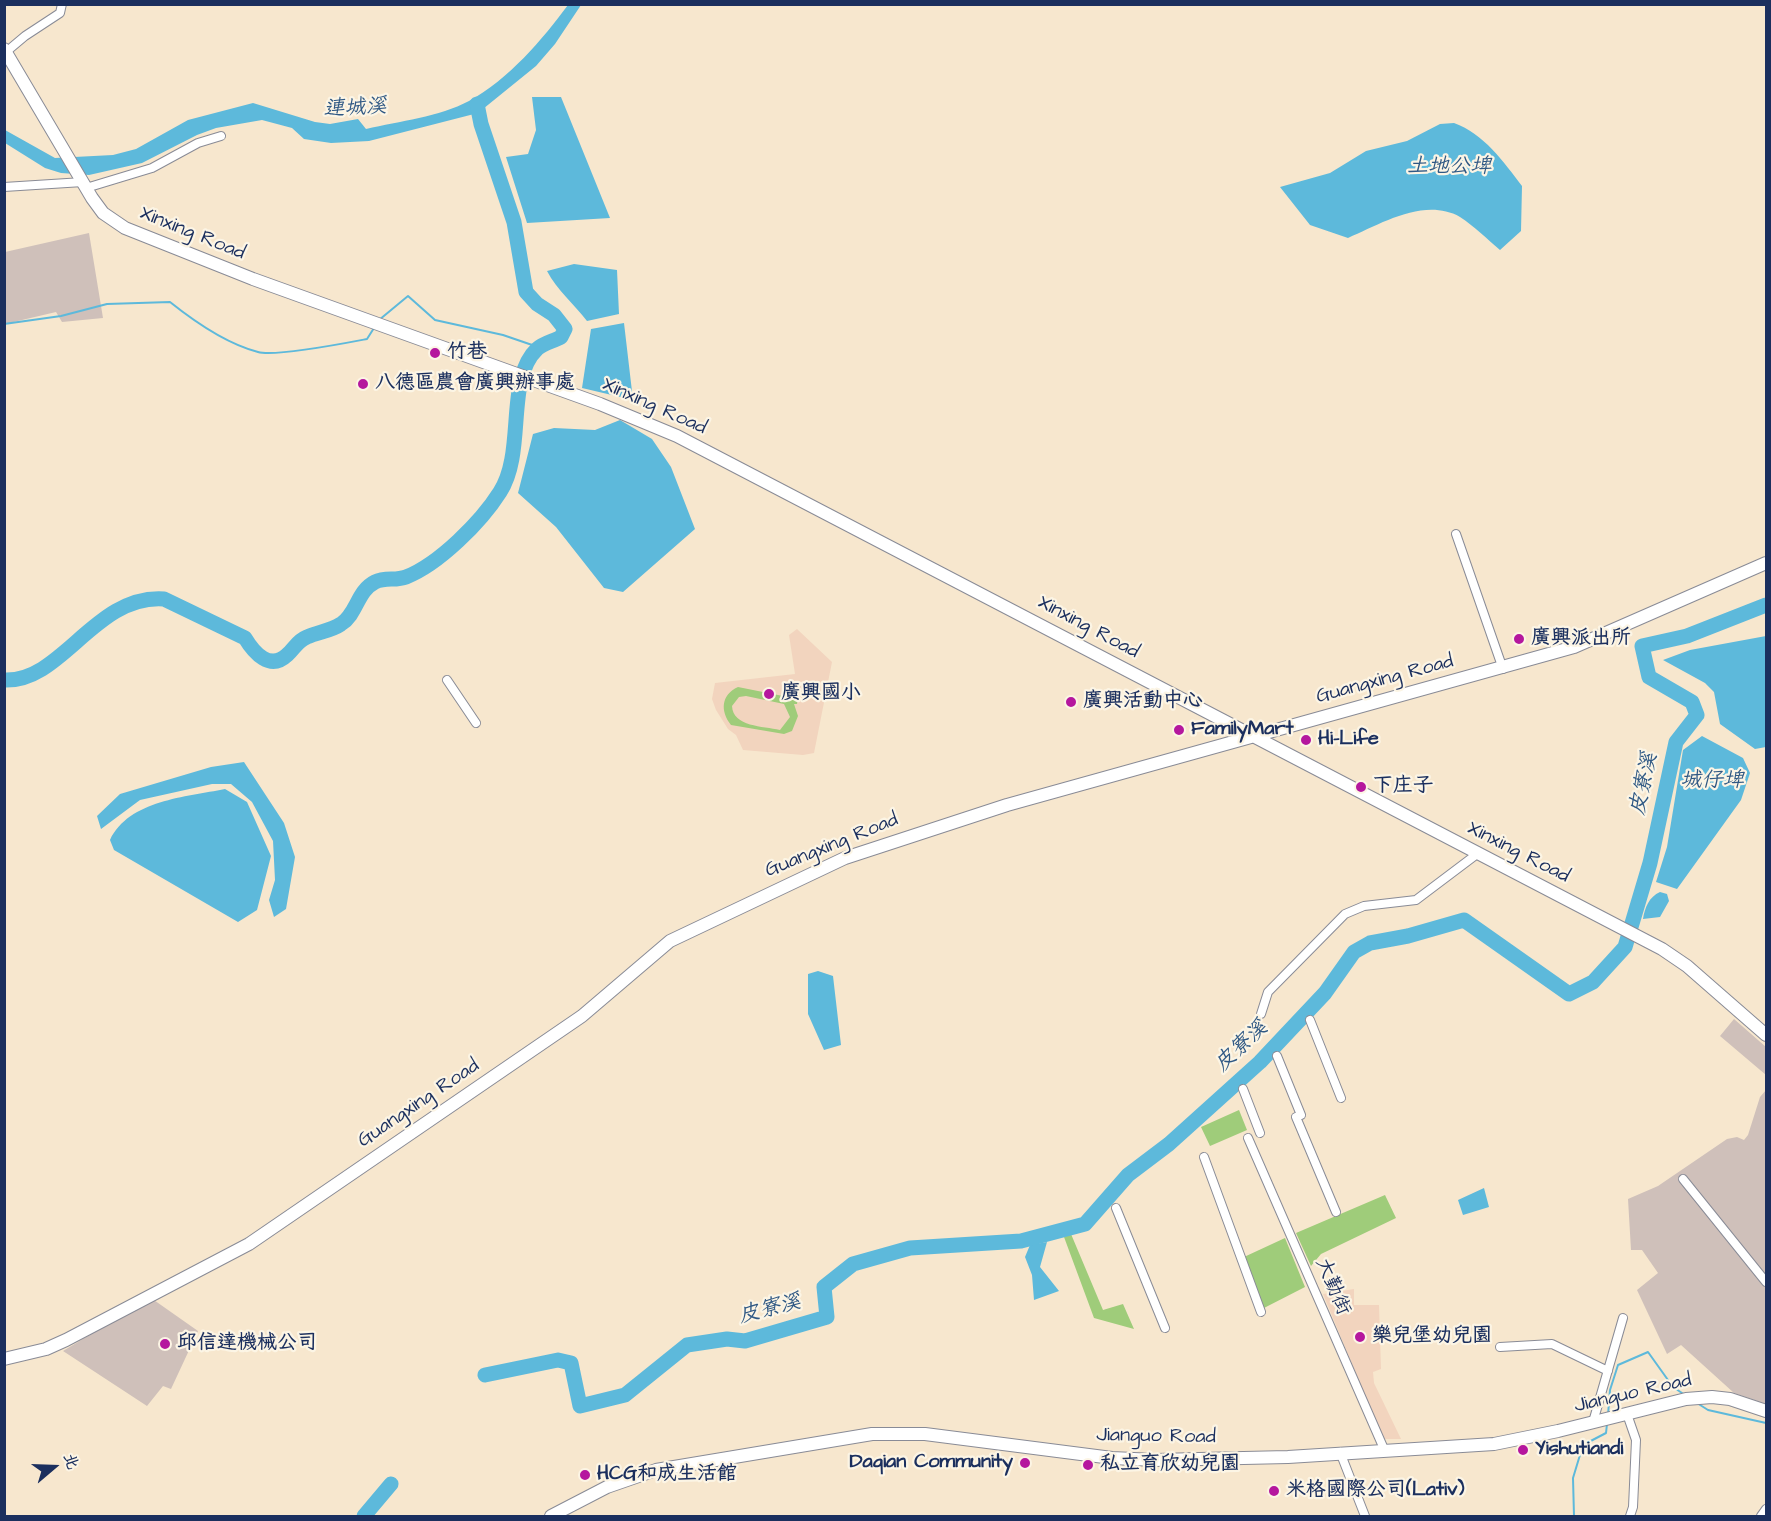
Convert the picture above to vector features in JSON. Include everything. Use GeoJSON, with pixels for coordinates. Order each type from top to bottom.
{"type":"FeatureCollection","features":[{"type":"Feature","properties":{"kind":"street"},"geometry":{"type":"LineString","coordinates":[[5,50],[60,13],[62,4]]}},
{"type":"Feature","properties":{"kind":"street","name":"Xinxing Road"},"geometry":{"type":"LineString","coordinates":[[5,50],[103,213],[125,228],[253,279],[631,416],[677,436],[1639,938],[1687,966],[1767,1035]]}},
{"type":"Feature","properties":{"kind":"street"},"geometry":{"type":"LineString","coordinates":[[4,188],[83,183],[152,168],[190,147],[221,136]]}},
{"type":"Feature","properties":{"kind":"street"},"geometry":{"type":"LineString","coordinates":[[1456,534],[1503,669]]}},
{"type":"Feature","properties":{"kind":"street","name":"Guangxing Road"},"geometry":{"type":"LineString","coordinates":[[4,1359],[46,1349],[66,1340],[249,1245],[582,1016],[654,952],[680,936],[845,858],[896,839],[1007,805],[1503,669],[1574,647],[1767,563]]}},
{"type":"Feature","properties":{"kind":"street"},"geometry":{"type":"LineString","coordinates":[[447,680],[476,723]]}},
{"type":"Feature","properties":{"kind":"street"},"geometry":{"type":"LineString","coordinates":[[1262,1014],[1268,992],[1345,914],[1364,906],[1416,900],[1477,854]]}},
{"type":"Feature","properties":{"kind":"street"},"geometry":{"type":"LineString","coordinates":[[1310,1020],[1341,1098]]}},
{"type":"Feature","properties":{"kind":"street"},"geometry":{"type":"LineString","coordinates":[[1277,1056],[1336,1212]]}},
{"type":"Feature","properties":{"kind":"street"},"geometry":{"type":"LineString","coordinates":[[1243,1089],[1260,1133]]}},
{"type":"Feature","properties":{"kind":"street","name":"大勤街"},"geometry":{"type":"LineString","coordinates":[[1248,1138],[1384,1449]]}},
{"type":"Feature","properties":{"kind":"street"},"geometry":{"type":"LineString","coordinates":[[1204,1157],[1261,1311]]}},
{"type":"Feature","properties":{"kind":"street"},"geometry":{"type":"LineString","coordinates":[[1683,1179],[1767,1282]]}},
{"type":"Feature","properties":{"kind":"street"},"geometry":{"type":"LineString","coordinates":[[1116,1208],[1164,1328]]}},
{"type":"Feature","properties":{"kind":"street"},"geometry":{"type":"LineString","coordinates":[[1603,1420],[1608,1371],[1623,1318]]}},
{"type":"Feature","properties":{"kind":"street"},"geometry":{"type":"LineString","coordinates":[[1500,1347],[1552,1344],[1608,1371]]}},
{"type":"Feature","properties":{"kind":"street","name":"Jianguo Road"},"geometry":{"type":"LineString","coordinates":[[550,1516],[607,1487],[656,1470],[872,1434],[925,1434],[1101,1457],[1155,1460],[1288,1456],[1384,1449],[1437,1449],[1494,1444],[1691,1399],[1730,1399],[1767,1412]]}},
{"type":"Feature","properties":{"kind":"street"},"geometry":{"type":"LineString","coordinates":[[1627,1414],[1636,1440],[1633,1507],[1630,1516]]}},
{"type":"Feature","properties":{"kind":"street"},"geometry":{"type":"LineString","coordinates":[[1340,1452],[1365,1516]]}},
{"type":"Feature","properties":{"kind":"street"},"geometry":{"type":"LineString","coordinates":[[1761,1516],[1767,1509]]}},
{"type":"Feature","properties":{"kind":"shaded area"},"geometry":{"type":"Polygon","coordinates":[[[89,233],[103,318],[62,322],[56,312],[5,324],[5,252],[89,233]]]}},
{"type":"Feature","properties":{"kind":"shaded area","name":"廣興國小"},"geometry":{"type":"Polygon","coordinates":[[[797,629],[832,662],[814,753],[803,755],[743,750],[736,735],[728,729],[716,710],[712,699],[715,683],[795,674],[789,635],[797,629]]]}},
{"type":"Feature","properties":{"kind":"shaded area"},"geometry":{"type":"Polygon","coordinates":[[[1734,1019],[1766,1047],[1766,1075],[1720,1036],[1734,1019]]]}},
{"type":"Feature","properties":{"kind":"shaded area"},"geometry":{"type":"Polygon","coordinates":[[[1766,1090],[1766,1404],[1734,1393],[1681,1345],[1667,1354],[1637,1290],[1658,1273],[1642,1250],[1631,1250],[1628,1199],[1658,1186],[1727,1139],[1737,1137],[1744,1140],[1748,1135],[1760,1097],[1766,1090]]]}},
{"type":"Feature","properties":{"kind":"shaded area","name":"樂兒堡幼兒園"},"geometry":{"type":"Polygon","coordinates":[[[1354,1289],[1354,1305],[1379,1305],[1381,1369],[1373,1372],[1374,1383],[1401,1439],[1383,1439],[1323,1294],[1354,1289]]]}},
{"type":"Feature","properties":{"kind":"shaded area","name":"邱信達機械公司"},"geometry":{"type":"Polygon","coordinates":[[[151,1298],[198,1331],[171,1389],[163,1386],[147,1406],[63,1351],[151,1298]]]}},
{"type":"Feature","properties":{"kind":"green space"},"geometry":{"type":"Polygon","coordinates":[[[738,687],[798,699],[797,704],[794,704],[798,716],[792,731],[784,734],[731,725],[725,714],[724,704],[732,690],[738,687]],[[746,696],[739,697],[732,706],[734,713],[743,722],[780,730],[790,717],[784,704],[746,696]]]}},
{"type":"Feature","properties":{"kind":"green space"},"geometry":{"type":"Polygon","coordinates":[[[1239,1110],[1247,1130],[1210,1146],[1201,1127],[1239,1110]]]}},
{"type":"Feature","properties":{"kind":"green space"},"geometry":{"type":"Polygon","coordinates":[[[1385,1195],[1396,1218],[1321,1254],[1311,1266],[1296,1233],[1385,1195]]]}},
{"type":"Feature","properties":{"kind":"green space"},"geometry":{"type":"Polygon","coordinates":[[[1071,1234],[1103,1310],[1123,1304],[1134,1329],[1094,1318],[1064,1237],[1071,1234]]]}},
{"type":"Feature","properties":{"kind":"green space"},"geometry":{"type":"Polygon","coordinates":[[[1285,1238],[1305,1287],[1264,1308],[1244,1257],[1285,1238]]]}},
{"type":"Feature","properties":{"kind":"water"},"geometry":{"type":"Polygon","coordinates":[[[568,5],[581,5],[555,44],[536,66],[478,113],[369,141],[331,143],[304,139],[292,128],[262,120],[216,128],[142,163],[89,175],[61,173],[45,168],[5,143],[5,130],[55,158],[113,155],[136,149],[188,120],[253,103],[315,122],[330,124],[358,119],[366,129],[432,115],[469,101],[498,82],[536,45],[568,5]]]}},
{"type":"Feature","properties":{"kind":"water"},"geometry":{"type":"Polygon","coordinates":[[[532,97],[561,97],[610,218],[527,223],[506,157],[528,154],[536,130],[532,97]]]}},
{"type":"Feature","properties":{"kind":"water","name":"土地公埤"},"geometry":{"type":"Polygon","coordinates":[[[1454,123],[1484,141],[1522,186],[1521,231],[1500,250],[1460,217],[1432,210],[1417,211],[1388,220],[1348,238],[1310,225],[1280,187],[1330,173],[1366,151],[1407,141],[1440,124],[1454,123]]]}},
{"type":"Feature","properties":{"kind":"water"},"geometry":{"type":"Polygon","coordinates":[[[574,264],[617,270],[619,314],[587,321],[547,271],[574,264]]]}},
{"type":"Feature","properties":{"kind":"water"},"geometry":{"type":"Polygon","coordinates":[[[624,323],[633,400],[582,388],[591,329],[624,323]]]}},
{"type":"Feature","properties":{"kind":"water"},"geometry":{"type":"Polygon","coordinates":[[[620,420],[652,439],[671,467],[695,529],[623,592],[604,588],[556,527],[518,493],[533,434],[554,428],[595,430],[620,420]]]}},
{"type":"Feature","properties":{"kind":"water","name":"城仔埤"},"geometry":{"type":"Polygon","coordinates":[[[1766,636],[1766,747],[1755,749],[1720,724],[1714,692],[1705,683],[1663,660],[1690,650],[1766,636]]]}},
{"type":"Feature","properties":{"kind":"water","name":"城仔埤"},"geometry":{"type":"Polygon","coordinates":[[[1702,736],[1743,758],[1750,773],[1741,800],[1677,889],[1656,882],[1667,847],[1683,750],[1702,736]]]}},
{"type":"Feature","properties":{"kind":"water"},"geometry":{"type":"Polygon","coordinates":[[[244,762],[284,823],[295,857],[286,909],[274,917],[269,900],[275,880],[273,841],[252,802],[231,784],[212,784],[140,800],[101,829],[97,816],[120,794],[211,767],[244,762]]]}},
{"type":"Feature","properties":{"kind":"water"},"geometry":{"type":"Polygon","coordinates":[[[225,789],[247,802],[271,856],[257,910],[238,922],[114,850],[110,840],[130,816],[144,808],[176,798],[225,789]]]}},
{"type":"Feature","properties":{"kind":"water"},"geometry":{"type":"Polygon","coordinates":[[[1660,892],[1667,894],[1669,901],[1660,917],[1643,919],[1648,903],[1660,892]]]}},
{"type":"Feature","properties":{"kind":"water"},"geometry":{"type":"Polygon","coordinates":[[[818,971],[833,976],[841,1045],[824,1050],[808,1014],[808,974],[818,971]]]}},
{"type":"Feature","properties":{"kind":"water"},"geometry":{"type":"Polygon","coordinates":[[[1484,1188],[1489,1207],[1463,1215],[1458,1200],[1484,1188]]]}},
{"type":"Feature","properties":{"kind":"water"},"geometry":{"type":"Polygon","coordinates":[[[1047,1242],[1040,1267],[1059,1291],[1034,1300],[1032,1275],[1025,1257],[1030,1245],[1047,1242]]]}},
{"type":"Feature","properties":{"kind":"waterway"},"geometry":{"type":"LineString","coordinates":[[4,680],[25,677],[44,668],[98,623],[118,610],[140,601],[164,599],[245,638],[263,658],[269,661],[281,659],[304,639],[333,628],[346,620],[364,591],[375,582],[406,577],[432,562],[471,529],[492,504],[508,476],[515,437],[521,378],[527,362],[542,345],[561,337],[565,329],[554,315],[537,304],[526,292],[514,222],[481,124],[477,104]]}},
{"type":"Feature","properties":{"kind":"waterway"},"geometry":{"type":"LineString","coordinates":[[379,320],[408,296],[435,320],[503,335],[538,347]]}},
{"type":"Feature","properties":{"kind":"waterway"},"geometry":{"type":"LineString","coordinates":[[4,324],[61,316],[107,304],[170,302],[223,338],[246,348],[267,353],[311,349],[367,339],[374,328]]}},
{"type":"Feature","properties":{"kind":"waterway","name":"皮寮溪"},"geometry":{"type":"LineString","coordinates":[[485,1375],[558,1360],[571,1363],[580,1406],[625,1395],[687,1345],[727,1339],[745,1341],[827,1317],[824,1287],[853,1264],[910,1248],[1021,1241],[1085,1224],[1128,1175],[1169,1144],[1260,1062],[1325,993],[1354,952],[1370,943],[1408,936],[1464,920],[1569,994],[1593,982],[1625,947],[1650,863],[1676,742],[1697,715],[1692,702],[1649,677],[1642,646],[1687,636],[1766,605]]}},
{"type":"Feature","properties":{"kind":"waterway"},"geometry":{"type":"LineString","coordinates":[[1608,1415],[1610,1390],[1618,1365],[1648,1352],[1673,1387],[1685,1395]]}},
{"type":"Feature","properties":{"kind":"waterway"},"geometry":{"type":"LineString","coordinates":[[1697,1403],[1708,1410],[1766,1423]]}},
{"type":"Feature","properties":{"kind":"waterway"},"geometry":{"type":"LineString","coordinates":[[1574,1516],[1573,1478],[1583,1445],[1606,1433],[1607,1424]]}},
{"type":"Feature","properties":{"kind":"waterway","name":"皮寮溪"},"geometry":{"type":"LineString","coordinates":[[364,1516],[391,1484]]}},
{"type":"Feature","properties":{"kind":"place","name":"竹巷"},"geometry":{"type":"Point","coordinates":[435,353]}},
{"type":"Feature","properties":{"kind":"place","name":"八德區農會廣興辦事處"},"geometry":{"type":"Point","coordinates":[363,384]}},
{"type":"Feature","properties":{"kind":"place","name":"廣興派出所"},"geometry":{"type":"Point","coordinates":[1519,639]}},
{"type":"Feature","properties":{"kind":"place","name":"廣興國小"},"geometry":{"type":"Point","coordinates":[769,694]}},
{"type":"Feature","properties":{"kind":"place","name":"廣興活動中心"},"geometry":{"type":"Point","coordinates":[1071,702]}},
{"type":"Feature","properties":{"kind":"place","name":"FamilyMart"},"geometry":{"type":"Point","coordinates":[1179,730]}},
{"type":"Feature","properties":{"kind":"place","name":"Hi-Life"},"geometry":{"type":"Point","coordinates":[1306,740]}},
{"type":"Feature","properties":{"kind":"place","name":"下庄子"},"geometry":{"type":"Point","coordinates":[1361,787]}},
{"type":"Feature","properties":{"kind":"place","name":"樂兒堡幼兒園"},"geometry":{"type":"Point","coordinates":[1360,1337]}},
{"type":"Feature","properties":{"kind":"place","name":"邱信達機械公司"},"geometry":{"type":"Point","coordinates":[165,1344]}},
{"type":"Feature","properties":{"kind":"place","name":"Yishutiandi"},"geometry":{"type":"Point","coordinates":[1523,1450]}},
{"type":"Feature","properties":{"kind":"place","name":"Daqian Community"},"geometry":{"type":"Point","coordinates":[1025,1463]}},
{"type":"Feature","properties":{"kind":"place","name":"私立育欣幼兒園"},"geometry":{"type":"Point","coordinates":[1088,1465]}},
{"type":"Feature","properties":{"kind":"place","name":"HCG和成生活館"},"geometry":{"type":"Point","coordinates":[585,1475]}},
{"type":"Feature","properties":{"kind":"place","name":"米格國際公司(Lativ)"},"geometry":{"type":"Point","coordinates":[1274,1491]}},
{"type":"Feature","properties":{"kind":"water label","name":"連城溪"},"geometry":{"type":"Point","coordinates":[355,109]}}]}
